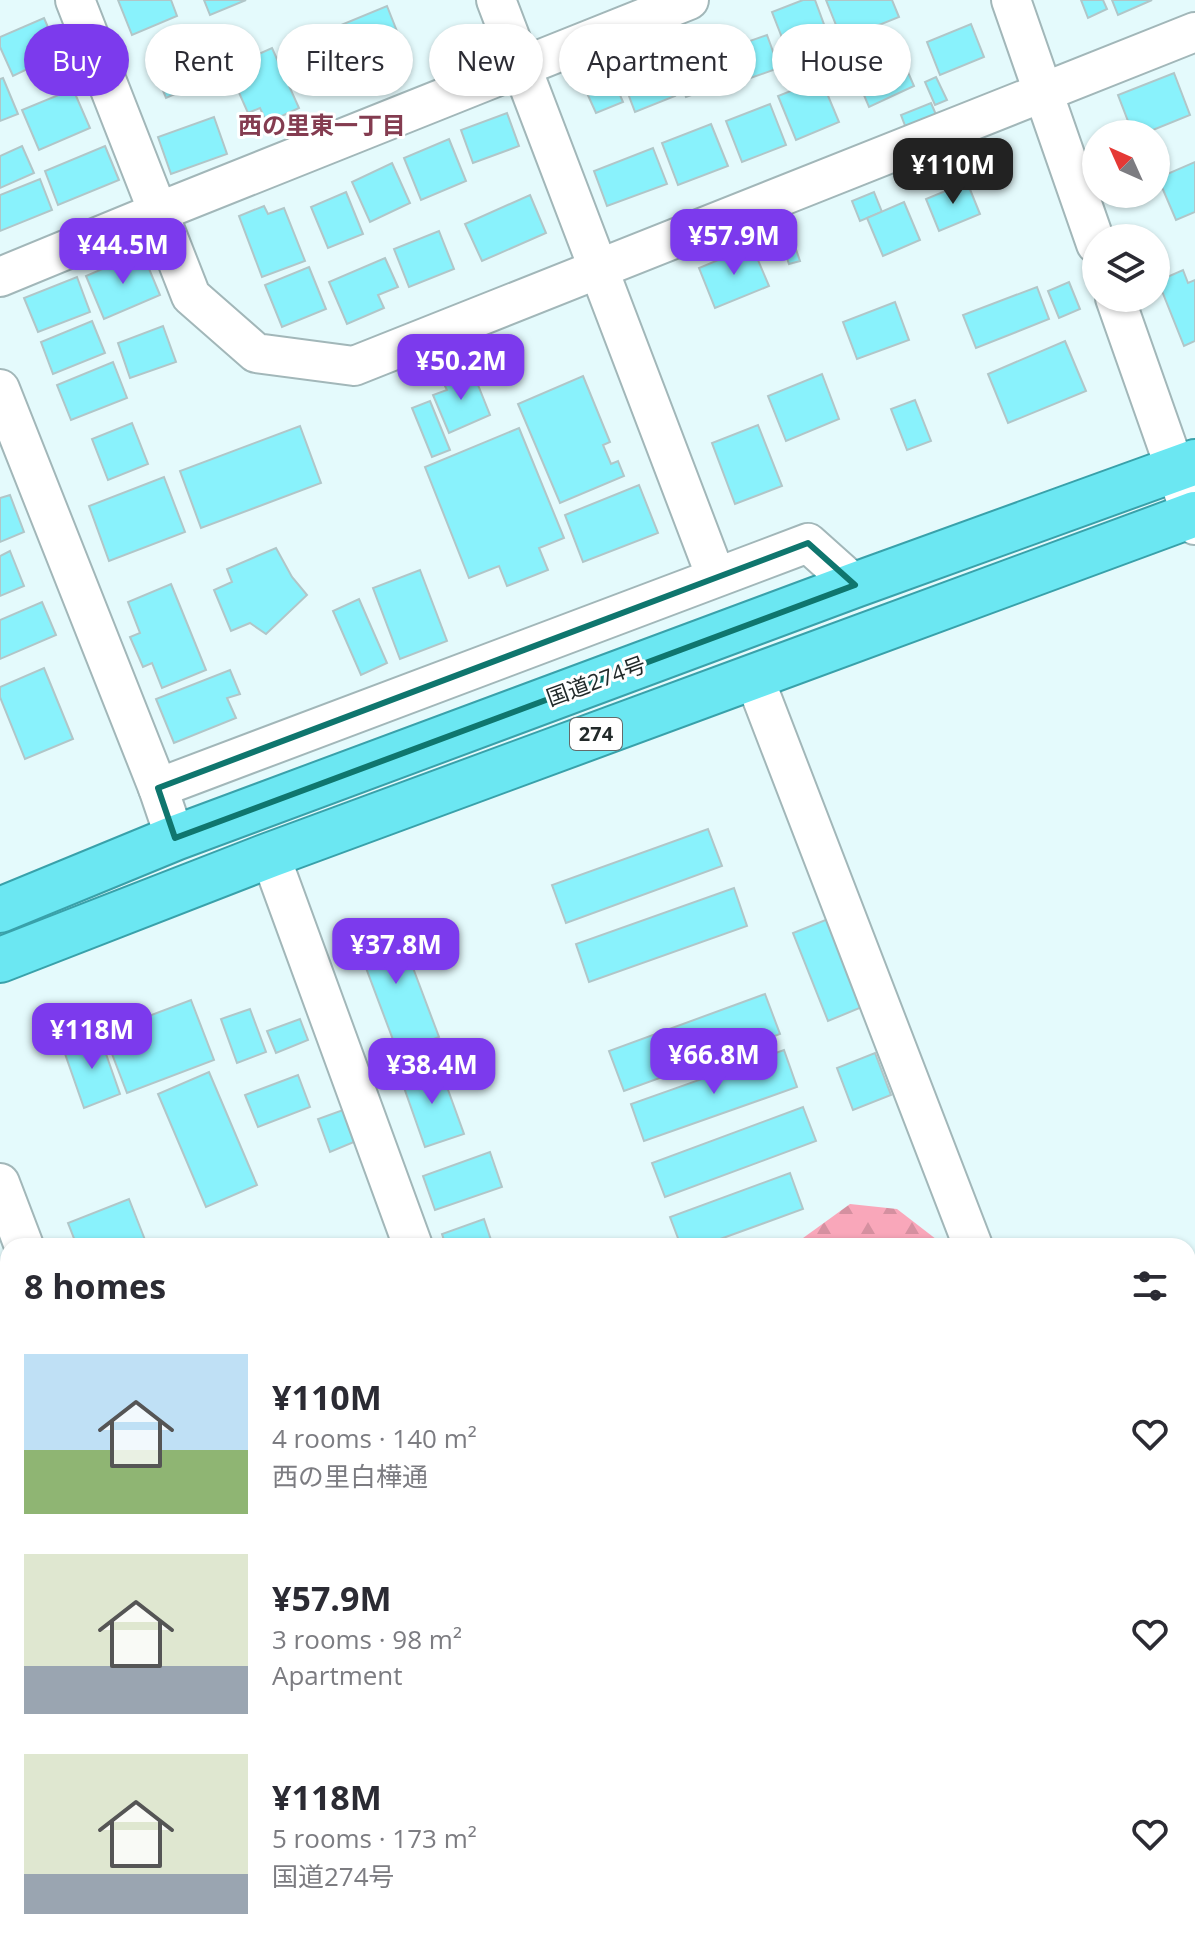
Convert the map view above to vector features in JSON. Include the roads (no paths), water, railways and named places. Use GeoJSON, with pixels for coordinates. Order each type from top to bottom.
{"type":"FeatureCollection","features":[{"type":"Feature","properties":{"kind":"highway","name":"国道274号"},"geometry":{"type":"LineString","coordinates":[[0,910],[175,838],[1184,466]]}},
{"type":"Feature","properties":{"kind":"highway","name":"274"},"geometry":{"type":"LineString","coordinates":[[0,960],[270,855],[753,675],[1194,518]]}},
{"type":"Feature","properties":{"kind":"street"},"geometry":{"type":"LineString","coordinates":[[75,0],[191,296],[256,353],[354,366],[1195,32]]}},
{"type":"Feature","properties":{"kind":"street"},"geometry":{"type":"LineString","coordinates":[[496,0],[505,24]]}},
{"type":"Feature","properties":{"kind":"street"},"geometry":{"type":"LineString","coordinates":[[543,59],[689,0]]}},
{"type":"Feature","properties":{"kind":"street"},"geometry":{"type":"LineString","coordinates":[[1011,0],[1089,224]]}},
{"type":"Feature","properties":{"kind":"street"},"geometry":{"type":"LineString","coordinates":[[0,277],[449,96]]}},
{"type":"Feature","properties":{"kind":"street"},"geometry":{"type":"LineString","coordinates":[[533,96],[716,577]]}},
{"type":"Feature","properties":{"kind":"street"},"geometry":{"type":"LineString","coordinates":[[1121,312],[1184,466],[1194,518]]}},
{"type":"Feature","properties":{"kind":"street"},"geometry":{"type":"LineString","coordinates":[[0,389],[175,838]]}},
{"type":"Feature","properties":{"kind":"street"},"geometry":{"type":"LineString","coordinates":[[158,788],[808,543],[855,585]]}},
{"type":"Feature","properties":{"kind":"street"},"geometry":{"type":"LineString","coordinates":[[753,675],[970,1238]]}},
{"type":"Feature","properties":{"kind":"street"},"geometry":{"type":"LineString","coordinates":[[270,855],[410,1238]]}},
{"type":"Feature","properties":{"kind":"street"},"geometry":{"type":"LineString","coordinates":[[0,1183],[21,1238]]}},
{"type":"Feature","properties":{"kind":"district","name":"西の里東一丁目"},"geometry":{"type":"Point","coordinates":[322,126]}}]}
